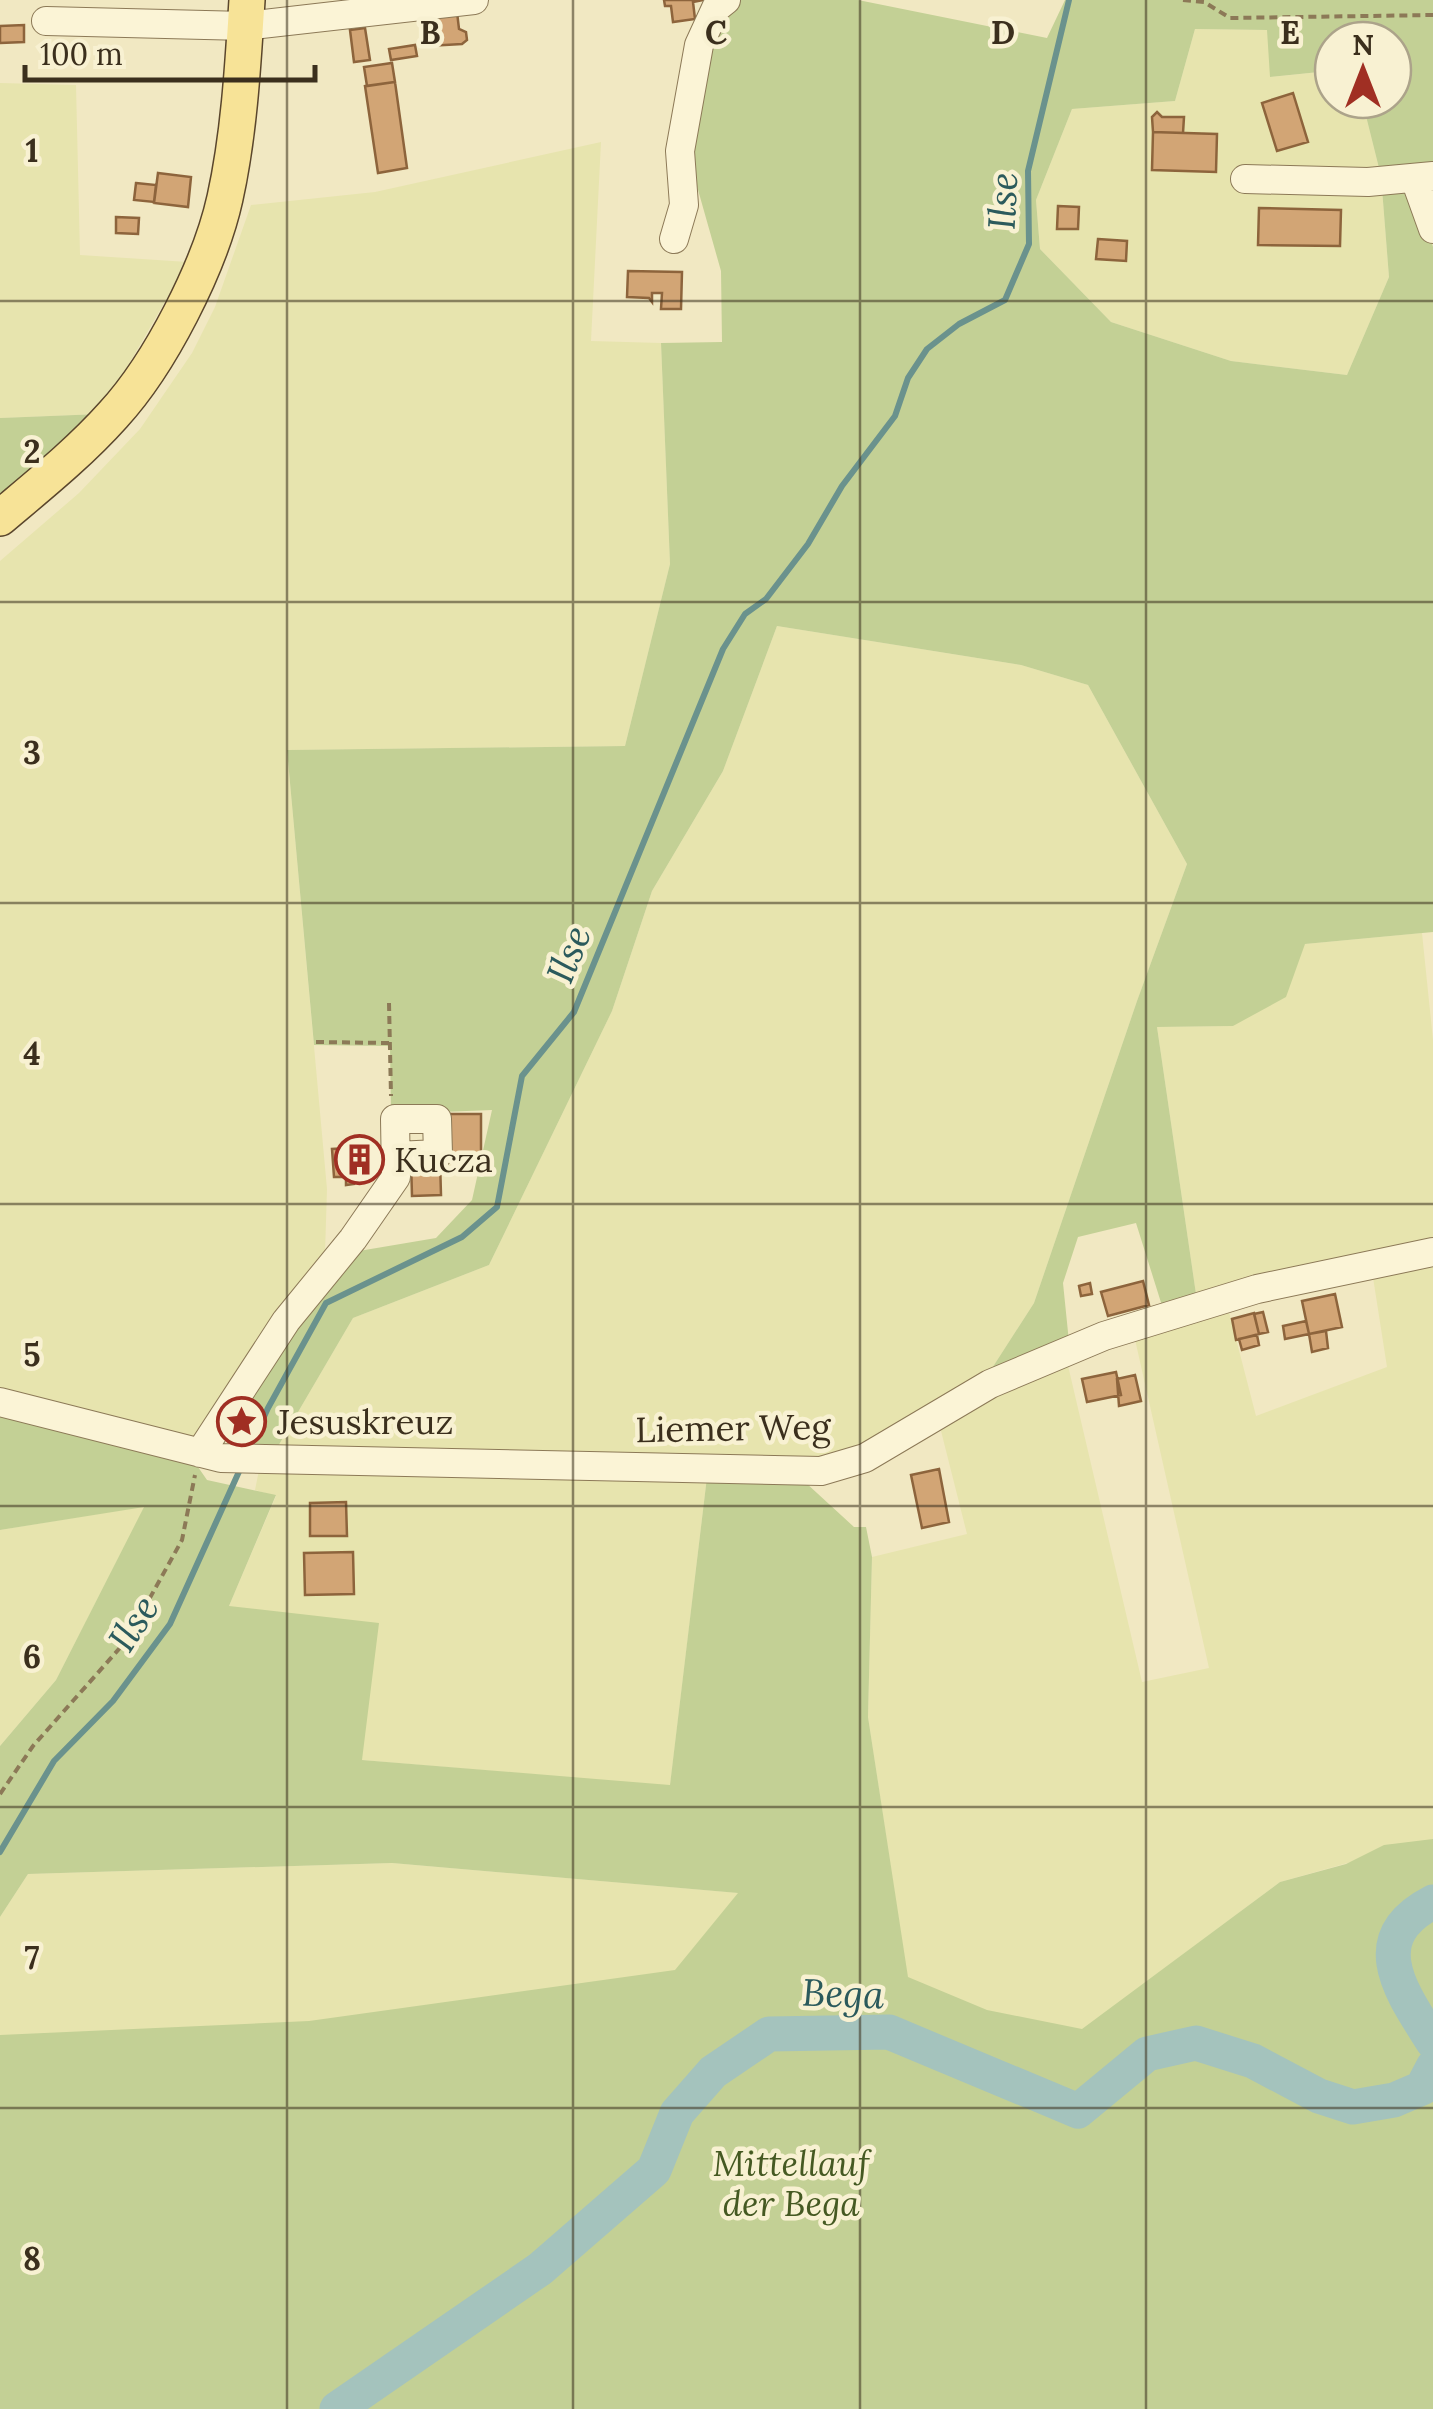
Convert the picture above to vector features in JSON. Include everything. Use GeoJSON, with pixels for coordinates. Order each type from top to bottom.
{"type":"FeatureCollection","features":[{"type":"Feature","properties":{"kind":"main road"},"geometry":{"type":"LineString","coordinates":[[0,518],[116,413],[167,339],[208,251],[225,199],[246,13]]}},
{"type":"Feature","properties":{"kind":"street"},"geometry":{"type":"LineString","coordinates":[[46,22],[474,0]]}},
{"type":"Feature","properties":{"kind":"street"},"geometry":{"type":"LineString","coordinates":[[674,240],[684,206],[680,151],[699,45],[716,8],[726,0]]}},
{"type":"Feature","properties":{"kind":"street"},"geometry":{"type":"LineString","coordinates":[[1245,179],[1368,182],[1424,178],[1433,229]]}},
{"type":"Feature","properties":{"kind":"street"},"geometry":{"type":"LineString","coordinates":[[210,1456],[286,1321],[353,1239],[396,1177],[396,1156],[396,1119],[437,1119],[438,1154],[396,1156]]}},
{"type":"Feature","properties":{"kind":"street","name":"Liemer Weg"},"geometry":{"type":"LineString","coordinates":[[0,1402],[210,1456],[264,1461],[835,1468],[865,1458],[990,1384],[1104,1336],[1257,1289],[1433,1252]]}},
{"type":"Feature","properties":{"kind":"path"},"geometry":{"type":"LineString","coordinates":[[1184,0],[1204,2],[1230,18],[1433,15]]}},
{"type":"Feature","properties":{"kind":"path"},"geometry":{"type":"LineString","coordinates":[[389,1003],[391,1114],[396,1119]]}},
{"type":"Feature","properties":{"kind":"path"},"geometry":{"type":"LineString","coordinates":[[316,1042],[390,1043]]}},
{"type":"Feature","properties":{"kind":"path"},"geometry":{"type":"LineString","coordinates":[[0,1794],[34,1746],[126,1641],[182,1540],[210,1456]]}},
{"type":"Feature","properties":{"kind":"shaded area"},"geometry":{"type":"Polygon","coordinates":[[[1195,29],[1268,30],[1271,77],[1313,73],[1313,120],[1367,120],[1381,176],[1389,277],[1347,375],[1231,361],[1111,322],[1040,249],[1036,200],[1072,109],[1175,101],[1195,29]]]}},
{"type":"Feature","properties":{"kind":"shaded area"},"geometry":{"type":"Polygon","coordinates":[[[0,83],[76,85],[80,255],[188,262],[100,414],[0,418],[0,83]]]}},
{"type":"Feature","properties":{"kind":"shaded area"},"geometry":{"type":"Polygon","coordinates":[[[601,142],[591,341],[661,343],[670,564],[625,746],[287,750],[327,1189],[325,1253],[199,1433],[192,1437],[0,1395],[0,561],[79,493],[140,429],[192,353],[215,307],[251,205],[375,192],[601,142]]]}},
{"type":"Feature","properties":{"kind":"shaded area"},"geometry":{"type":"Polygon","coordinates":[[[777,626],[1021,665],[1088,685],[1187,864],[1034,1303],[987,1376],[840,1462],[277,1448],[353,1318],[489,1265],[612,1011],[652,891],[723,771],[777,626]]]}},
{"type":"Feature","properties":{"kind":"shaded area"},"geometry":{"type":"Polygon","coordinates":[[[1422,933],[1433,1040],[1433,1248],[1197,1301],[1157,1027],[1233,1026],[1305,944],[1422,933]]]}},
{"type":"Feature","properties":{"kind":"shaded area"},"geometry":{"type":"Polygon","coordinates":[[[1433,1259],[1433,1839],[1280,1882],[1082,2030],[910,1995],[868,1717],[872,1557],[967,1534],[939,1423],[1066,1357],[1142,1682],[1209,1668],[1134,1335],[1227,1304],[1256,1416],[1387,1367],[1372,1271],[1433,1259]]]}},
{"type":"Feature","properties":{"kind":"shaded area"},"geometry":{"type":"Polygon","coordinates":[[[259,1470],[707,1477],[670,1786],[362,1760],[229,1606],[276,1496],[255,1490],[259,1470]]]}},
{"type":"Feature","properties":{"kind":"shaded area"},"geometry":{"type":"Polygon","coordinates":[[[145,1506],[56,1680],[0,1746],[0,1530],[145,1506]]]}},
{"type":"Feature","properties":{"kind":"shaded area"},"geometry":{"type":"Polygon","coordinates":[[[392,1863],[739,1893],[529,2149],[93,2409],[0,2409],[0,1917],[28,1874],[392,1863]]]}},
{"type":"Feature","properties":{"kind":"green space"},"geometry":{"type":"Polygon","coordinates":[[[733,0],[858,0],[1047,38],[1065,0],[1433,0],[1433,170],[1414,174],[1433,247],[1433,932],[1305,944],[1286,997],[1233,1026],[1157,1027],[1197,1301],[1164,1312],[1136,1223],[1078,1237],[1063,1283],[1069,1342],[987,1376],[1034,1303],[1187,864],[1088,685],[1021,665],[777,626],[723,771],[652,891],[612,1011],[489,1265],[353,1318],[277,1448],[216,1439],[353,1252],[436,1238],[472,1200],[492,1110],[391,1114],[390,1046],[314,1045],[287,750],[625,746],[670,564],[661,343],[722,342],[721,271],[687,151],[702,46],[733,0]],[[1313,20],[1313,73],[1270,77],[1267,30],[1195,29],[1175,101],[1072,109],[1036,200],[1040,249],[1111,322],[1231,361],[1347,375],[1389,277],[1381,176],[1367,120],[1413,120],[1413,20],[1313,20]]]}},
{"type":"Feature","properties":{"kind":"green space"},"geometry":{"type":"Polygon","coordinates":[[[100,414],[0,496],[0,418],[100,414]]]}},
{"type":"Feature","properties":{"kind":"green space","name":"Mittellauf der Bega"},"geometry":{"type":"Polygon","coordinates":[[[0,1408],[189,1454],[207,1480],[276,1495],[229,1606],[379,1623],[362,1760],[670,1785],[707,1477],[805,1482],[854,1527],[866,1527],[872,1557],[868,1717],[908,1977],[987,2010],[1082,2029],[1280,1882],[1346,1864],[1384,1845],[1433,1839],[1433,2409],[0,2409],[0,2035],[309,2021],[675,1970],[738,1893],[392,1863],[28,1874],[0,1917],[0,1746],[56,1680],[144,1507],[0,1530],[0,1408]]]}},
{"type":"Feature","properties":{"kind":"building"},"geometry":{"type":"Polygon","coordinates":[[[664,0],[703,0],[693,2],[695,19],[673,22],[671,6],[665,6],[664,0]]]}},
{"type":"Feature","properties":{"kind":"building"},"geometry":{"type":"Polygon","coordinates":[[[457,12],[459,29],[466,32],[467,40],[462,44],[428,46],[425,22],[434,21],[433,15],[457,12]]]}},
{"type":"Feature","properties":{"kind":"building"},"geometry":{"type":"Polygon","coordinates":[[[24,25],[24,42],[0,43],[0,26],[24,25]]]}},
{"type":"Feature","properties":{"kind":"building"},"geometry":{"type":"Polygon","coordinates":[[[365,28],[370,60],[354,62],[350,30],[365,28]]]}},
{"type":"Feature","properties":{"kind":"building"},"geometry":{"type":"Polygon","coordinates":[[[415,45],[417,56],[391,60],[389,49],[415,45]]]}},
{"type":"Feature","properties":{"kind":"building"},"geometry":{"type":"Polygon","coordinates":[[[392,63],[395,82],[367,86],[364,67],[392,63]]]}},
{"type":"Feature","properties":{"kind":"building"},"geometry":{"type":"Polygon","coordinates":[[[395,82],[407,168],[378,173],[365,86],[395,82]]]}},
{"type":"Feature","properties":{"kind":"building"},"geometry":{"type":"Polygon","coordinates":[[[1293,93],[1308,142],[1277,151],[1262,103],[1293,93]]]}},
{"type":"Feature","properties":{"kind":"building"},"geometry":{"type":"Polygon","coordinates":[[[1157,112],[1162,117],[1184,117],[1183,133],[1153,132],[1152,117],[1157,112]]]}},
{"type":"Feature","properties":{"kind":"building"},"geometry":{"type":"Polygon","coordinates":[[[1153,132],[1217,134],[1216,172],[1152,170],[1153,132]]]}},
{"type":"Feature","properties":{"kind":"building"},"geometry":{"type":"Polygon","coordinates":[[[158,173],[191,177],[188,207],[154,203],[158,173]]]}},
{"type":"Feature","properties":{"kind":"building"},"geometry":{"type":"Polygon","coordinates":[[[136,183],[156,185],[154,202],[134,200],[136,183]]]}},
{"type":"Feature","properties":{"kind":"building"},"geometry":{"type":"Polygon","coordinates":[[[1058,206],[1079,207],[1078,229],[1057,229],[1058,206]]]}},
{"type":"Feature","properties":{"kind":"building"},"geometry":{"type":"Polygon","coordinates":[[[1259,208],[1341,210],[1340,246],[1258,245],[1259,208]]]}},
{"type":"Feature","properties":{"kind":"building"},"geometry":{"type":"Polygon","coordinates":[[[116,217],[139,218],[138,234],[116,233],[116,217]]]}},
{"type":"Feature","properties":{"kind":"building"},"geometry":{"type":"Polygon","coordinates":[[[1098,239],[1127,241],[1126,261],[1096,259],[1098,239]]]}},
{"type":"Feature","properties":{"kind":"building"},"geometry":{"type":"Polygon","coordinates":[[[628,271],[682,272],[681,309],[661,309],[662,293],[652,293],[652,302],[649,298],[627,297],[628,271]]]}},
{"type":"Feature","properties":{"kind":"building"},"geometry":{"type":"Polygon","coordinates":[[[449,1114],[481,1114],[481,1159],[449,1159],[449,1114]]]}},
{"type":"Feature","properties":{"kind":"building","name":"Kucza"},"geometry":{"type":"Polygon","coordinates":[[[385,1146],[387,1169],[366,1170],[366,1175],[353,1176],[354,1184],[346,1185],[346,1177],[334,1177],[332,1149],[385,1146]]]}},
{"type":"Feature","properties":{"kind":"building"},"geometry":{"type":"Polygon","coordinates":[[[440,1160],[441,1195],[412,1196],[411,1161],[440,1160]]]}},
{"type":"Feature","properties":{"kind":"building"},"geometry":{"type":"Polygon","coordinates":[[[1143,1281],[1149,1305],[1108,1316],[1101,1292],[1143,1281]]]}},
{"type":"Feature","properties":{"kind":"building"},"geometry":{"type":"Polygon","coordinates":[[[1090,1283],[1092,1294],[1081,1296],[1079,1286],[1090,1283]]]}},
{"type":"Feature","properties":{"kind":"building"},"geometry":{"type":"Polygon","coordinates":[[[1335,1294],[1342,1327],[1309,1334],[1302,1301],[1335,1294]]]}},
{"type":"Feature","properties":{"kind":"building"},"geometry":{"type":"Polygon","coordinates":[[[1263,1312],[1268,1332],[1259,1334],[1254,1314],[1263,1312]]]}},
{"type":"Feature","properties":{"kind":"building"},"geometry":{"type":"Polygon","coordinates":[[[1254,1313],[1259,1334],[1236,1340],[1232,1319],[1254,1313]]]}},
{"type":"Feature","properties":{"kind":"building"},"geometry":{"type":"Polygon","coordinates":[[[1306,1321],[1309,1334],[1285,1339],[1283,1326],[1306,1321]]]}},
{"type":"Feature","properties":{"kind":"building"},"geometry":{"type":"Polygon","coordinates":[[[1326,1331],[1328,1348],[1312,1352],[1309,1334],[1326,1331]]]}},
{"type":"Feature","properties":{"kind":"building"},"geometry":{"type":"Polygon","coordinates":[[[1257,1335],[1259,1345],[1242,1350],[1239,1339],[1257,1335]]]}},
{"type":"Feature","properties":{"kind":"building"},"geometry":{"type":"Polygon","coordinates":[[[1116,1372],[1121,1395],[1087,1402],[1082,1379],[1116,1372]]]}},
{"type":"Feature","properties":{"kind":"building"},"geometry":{"type":"Polygon","coordinates":[[[1135,1375],[1141,1401],[1119,1406],[1117,1379],[1135,1375]]]}},
{"type":"Feature","properties":{"kind":"building"},"geometry":{"type":"Polygon","coordinates":[[[939,1469],[949,1522],[922,1528],[911,1475],[939,1469]]]}},
{"type":"Feature","properties":{"kind":"building"},"geometry":{"type":"Polygon","coordinates":[[[346,1502],[347,1536],[310,1536],[310,1503],[346,1502]]]}},
{"type":"Feature","properties":{"kind":"building"},"geometry":{"type":"Polygon","coordinates":[[[353,1552],[354,1594],[305,1595],[304,1553],[353,1552]]]}},
{"type":"Feature","properties":{"kind":"waterway","name":"Ilse"},"geometry":{"type":"LineString","coordinates":[[249,1449],[326,1303],[462,1237],[497,1207],[522,1076],[574,1012],[723,649],[745,614],[766,599],[808,544],[842,486],[895,416],[908,378],[927,349],[959,324],[1005,300],[1029,244],[1028,171],[1069,0]]}},
{"type":"Feature","properties":{"kind":"waterway","name":"Ilse"},"geometry":{"type":"LineString","coordinates":[[0,1852],[54,1761],[113,1701],[170,1624],[242,1465]]}},
{"type":"Feature","properties":{"kind":"waterway","name":"Bega"},"geometry":{"type":"LineString","coordinates":[[1433,1902],[1411,1917],[1398,1933],[1393,1950],[1401,1986],[1433,2042]]}},
{"type":"Feature","properties":{"kind":"waterway","name":"Bega"},"geometry":{"type":"LineString","coordinates":[[337,2409],[540,2269],[654,2170],[677,2113],[713,2072],[769,2034],[889,2032],[1078,2111],[1147,2054],[1196,2043],[1253,2061],[1319,2096],[1353,2107],[1394,2100],[1422,2088],[1433,2067]]}},
{"type":"Feature","properties":{"kind":"waterway"},"geometry":{"type":"LineString","coordinates":[[1422,2088],[1433,2095]]}},
{"type":"Feature","properties":{"kind":"place","name":"Kucza"},"geometry":{"type":"Point","coordinates":[359,1159]}},
{"type":"Feature","properties":{"kind":"place","name":"Jesuskreuz"},"geometry":{"type":"Point","coordinates":[242,1421]}}]}
